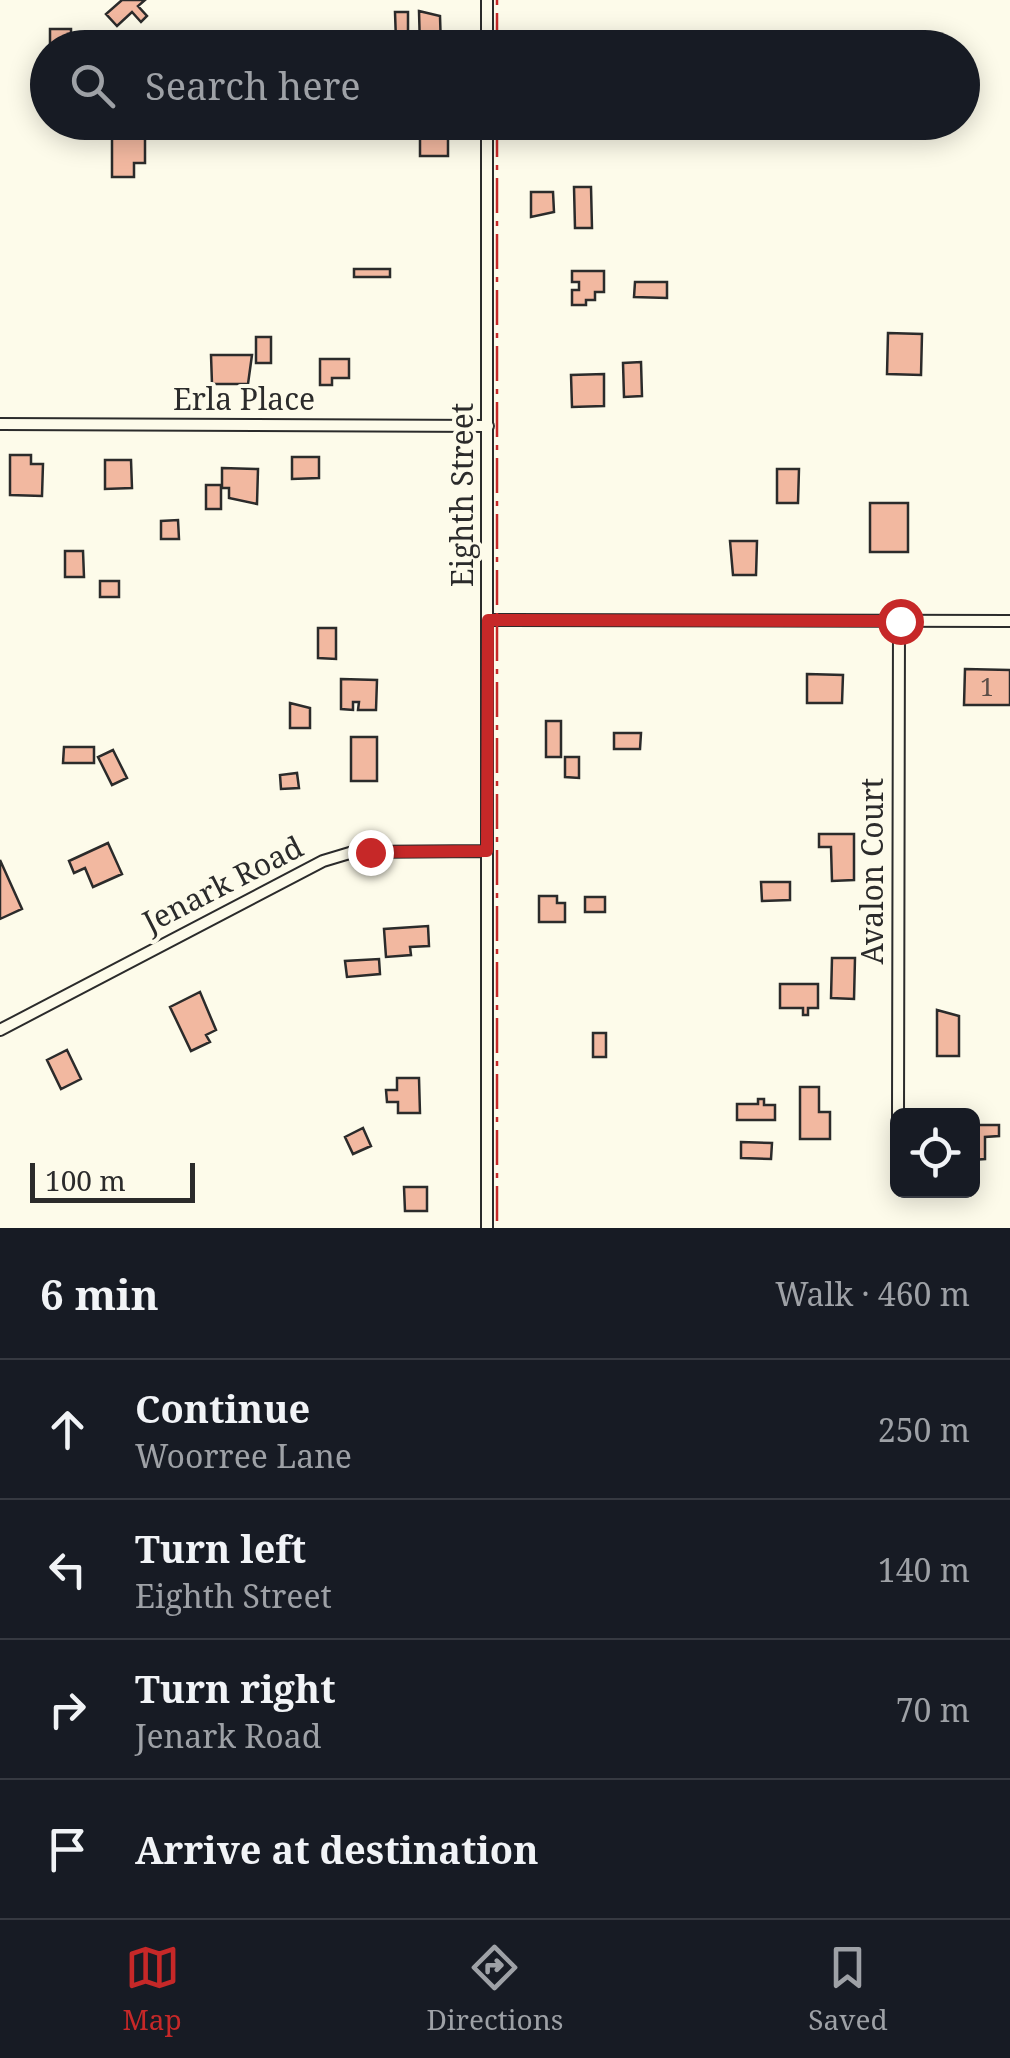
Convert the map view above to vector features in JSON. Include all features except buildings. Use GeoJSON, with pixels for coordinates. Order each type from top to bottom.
{"type":"FeatureCollection","features":[{"type":"Feature","properties":{"kind":"street"},"geometry":{"type":"LineString","coordinates":[[488,0],[488,30]]}},
{"type":"Feature","properties":{"kind":"street","name":"Eighth Street"},"geometry":{"type":"LineString","coordinates":[[487,1228],[488,140]]}},
{"type":"Feature","properties":{"kind":"street","name":"Erla Place"},"geometry":{"type":"LineString","coordinates":[[0,424],[488,426]]}},
{"type":"Feature","properties":{"kind":"street"},"geometry":{"type":"LineString","coordinates":[[488,620],[1010,621]]}},
{"type":"Feature","properties":{"kind":"street","name":"Avalon Court"},"geometry":{"type":"LineString","coordinates":[[898,1108],[900,621]]}},
{"type":"Feature","properties":{"kind":"street","name":"Jenark Road"},"geometry":{"type":"LineString","coordinates":[[0,1030],[322,861],[354,852],[487,851]]}},
{"type":"Feature","properties":{"kind":"power"},"geometry":{"type":"LineString","coordinates":[[497,0],[497,30]]}},
{"type":"Feature","properties":{"kind":"power"},"geometry":{"type":"LineString","coordinates":[[497,140],[497,1228]]}},
{"type":"Feature","properties":{"kind":"route"},"geometry":{"type":"LineString","coordinates":[[370,852],[487,851],[488,620],[900,621]]}}]}
